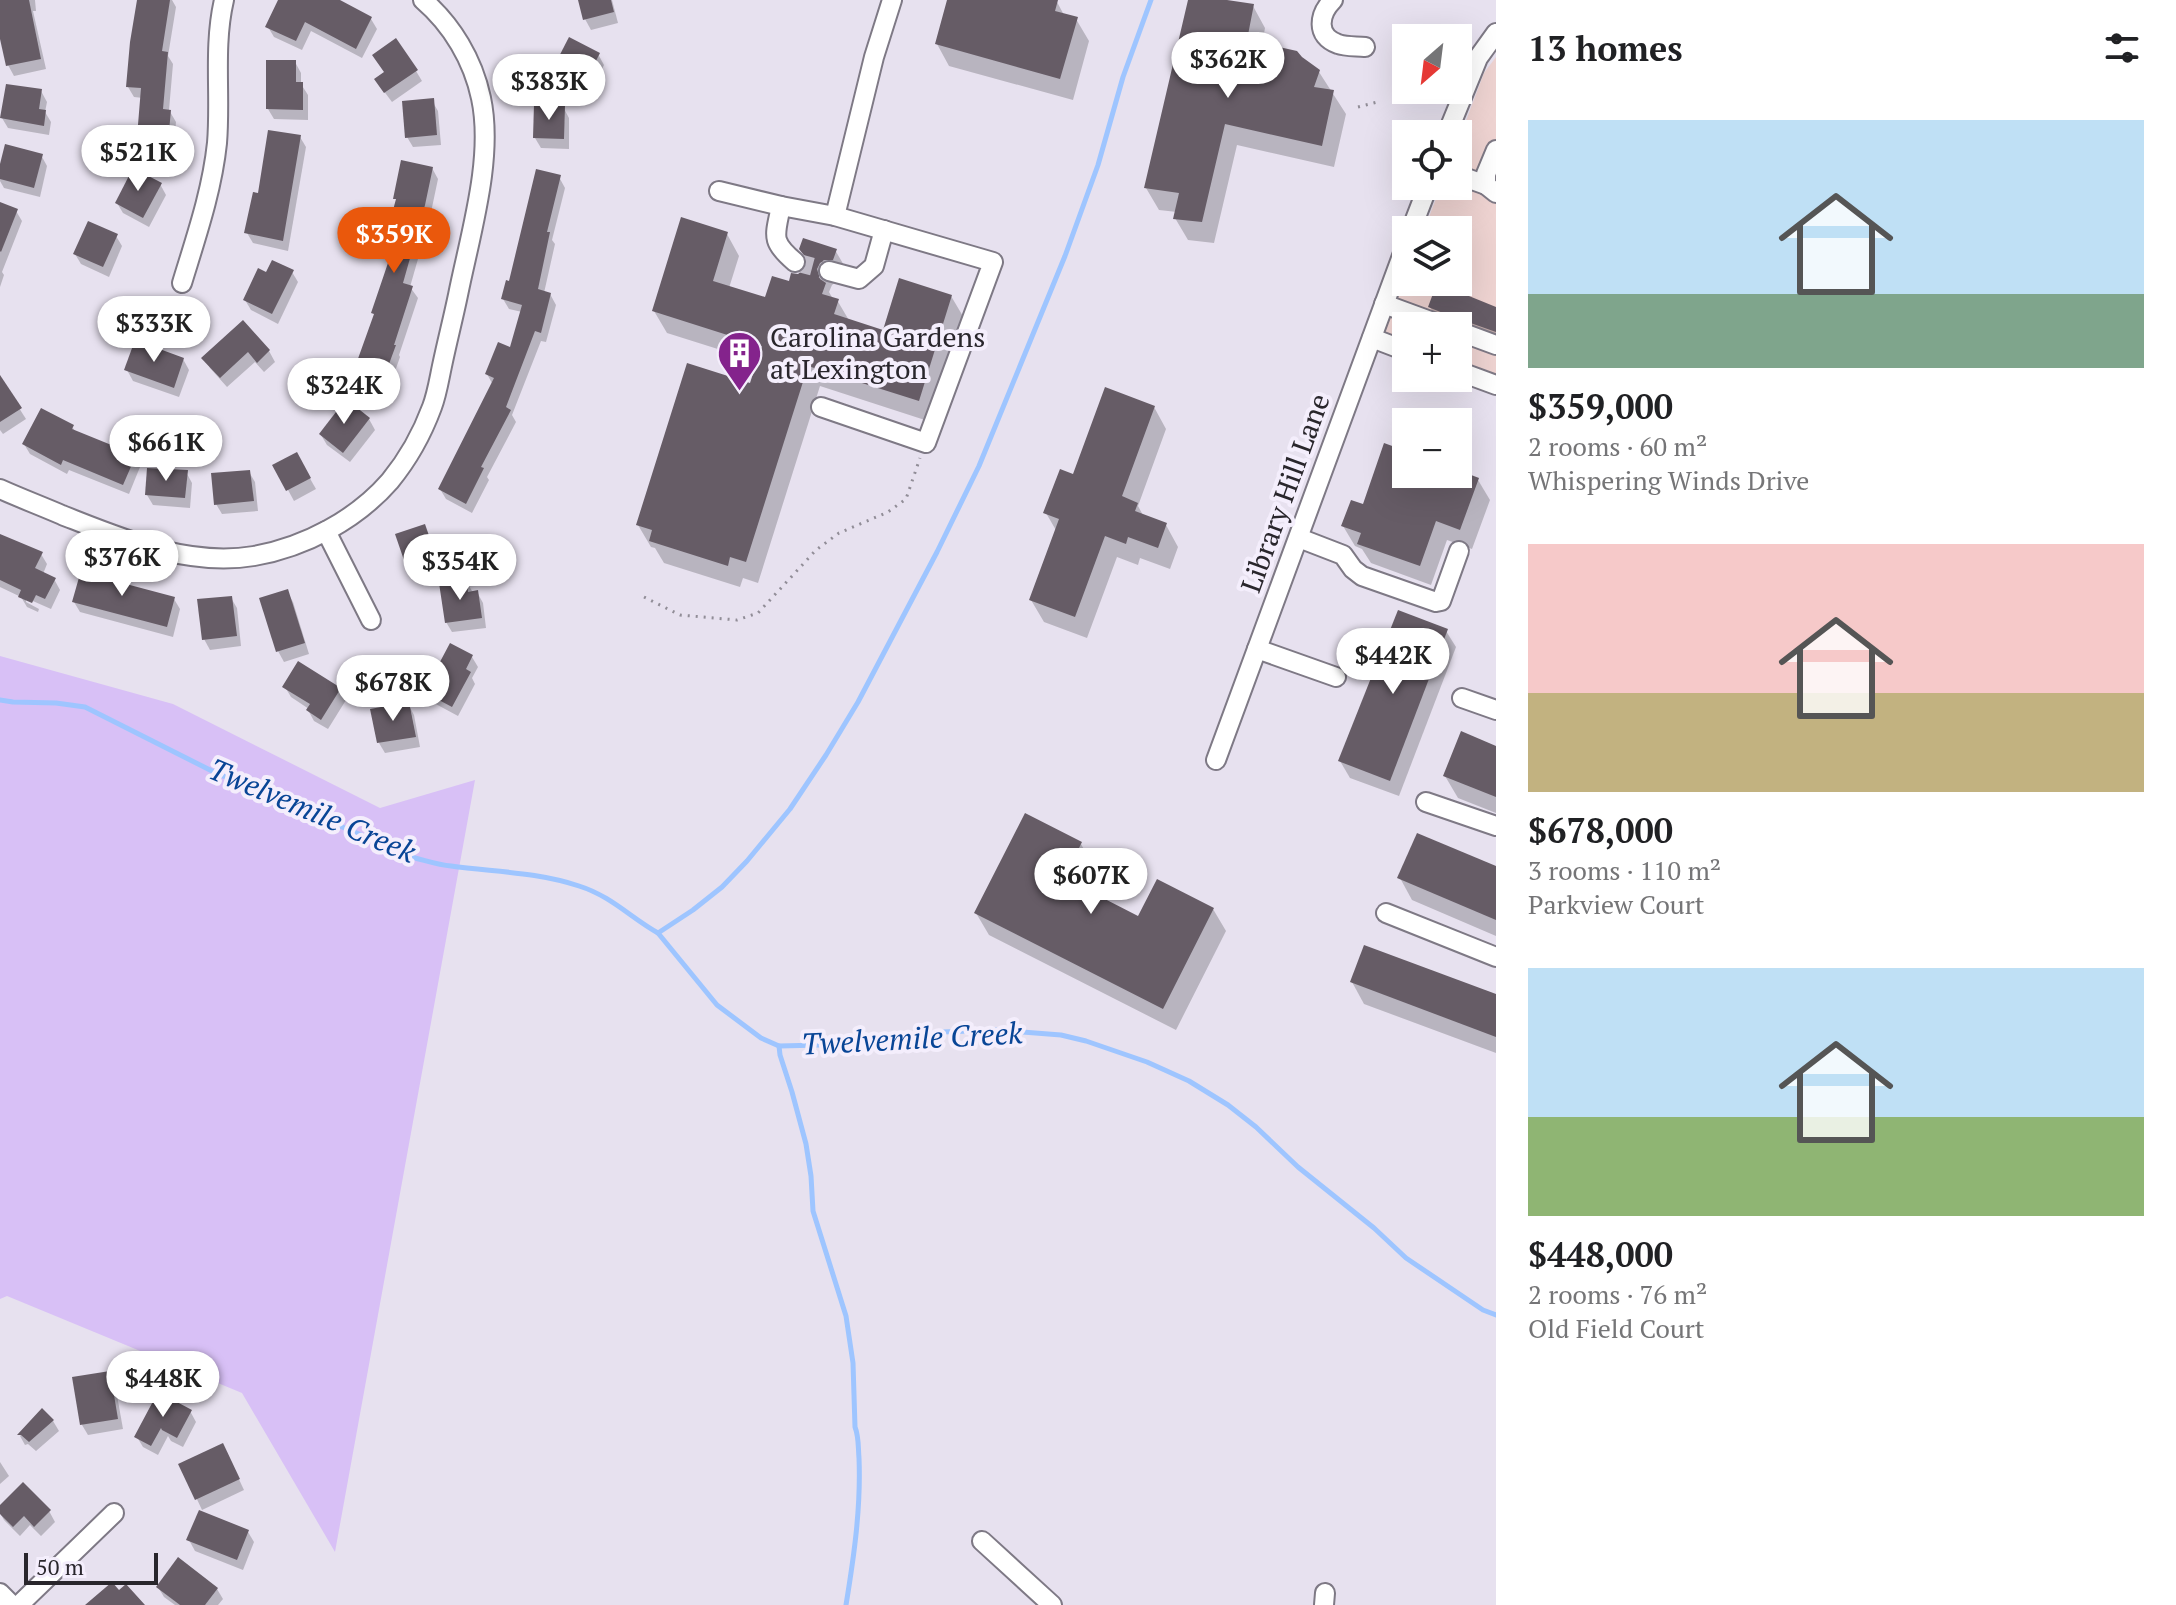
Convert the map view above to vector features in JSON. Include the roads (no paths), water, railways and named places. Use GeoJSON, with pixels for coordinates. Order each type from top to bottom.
{"type":"FeatureCollection","features":[{"type":"Feature","properties":{"kind":"street"},"geometry":{"type":"LineString","coordinates":[[182,283],[214,164],[218,37],[224,0]]}},
{"type":"Feature","properties":{"kind":"street"},"geometry":{"type":"LineString","coordinates":[[0,489],[144,545],[186,556],[231,559],[297,545],[326,531],[356,512],[388,482],[415,445],[434,403],[483,163],[484,119],[475,77],[462,47],[443,20],[423,0]]}},
{"type":"Feature","properties":{"kind":"street"},"geometry":{"type":"LineString","coordinates":[[835,216],[874,57],[892,0]]}},
{"type":"Feature","properties":{"kind":"street"},"geometry":{"type":"LineString","coordinates":[[1333,0],[1320,20],[1325,35],[1339,45],[1365,47]]}},
{"type":"Feature","properties":{"kind":"street"},"geometry":{"type":"LineString","coordinates":[[1452,120],[1478,58],[1494,41]]}},
{"type":"Feature","properties":{"kind":"street"},"geometry":{"type":"LineString","coordinates":[[1491,189],[1486,174],[1496,150]]}},
{"type":"Feature","properties":{"kind":"street"},"geometry":{"type":"LineString","coordinates":[[1472,181],[1491,189]]}},
{"type":"Feature","properties":{"kind":"street"},"geometry":{"type":"LineString","coordinates":[[719,191],[835,216],[993,262],[926,443],[821,407]]}},
{"type":"Feature","properties":{"kind":"street"},"geometry":{"type":"LineString","coordinates":[[781,206],[775,234],[780,249],[795,262]]}},
{"type":"Feature","properties":{"kind":"street"},"geometry":{"type":"LineString","coordinates":[[829,271],[859,279],[874,266],[884,230]]}},
{"type":"Feature","properties":{"kind":"street","name":"Library Hill Lane"},"geometry":{"type":"LineString","coordinates":[[1216,760],[1392,283]]}},
{"type":"Feature","properties":{"kind":"street"},"geometry":{"type":"LineString","coordinates":[[1384,304],[1406,312]]}},
{"type":"Feature","properties":{"kind":"street"},"geometry":{"type":"LineString","coordinates":[[1472,336],[1496,345]]}},
{"type":"Feature","properties":{"kind":"street"},"geometry":{"type":"LineString","coordinates":[[1372,338],[1392,346]]}},
{"type":"Feature","properties":{"kind":"street"},"geometry":{"type":"LineString","coordinates":[[1472,376],[1496,385]]}},
{"type":"Feature","properties":{"kind":"street"},"geometry":{"type":"LineString","coordinates":[[326,531],[371,620]]}},
{"type":"Feature","properties":{"kind":"street"},"geometry":{"type":"LineString","coordinates":[[1299,538],[1343,555],[1362,576],[1436,602],[1441,601],[1459,551]]}},
{"type":"Feature","properties":{"kind":"street"},"geometry":{"type":"LineString","coordinates":[[1257,649],[1336,677]]}},
{"type":"Feature","properties":{"kind":"street"},"geometry":{"type":"LineString","coordinates":[[1462,698],[1496,710]]}},
{"type":"Feature","properties":{"kind":"street"},"geometry":{"type":"LineString","coordinates":[[1426,802],[1496,826]]}},
{"type":"Feature","properties":{"kind":"street"},"geometry":{"type":"LineString","coordinates":[[1386,913],[1496,957]]}},
{"type":"Feature","properties":{"kind":"street"},"geometry":{"type":"LineString","coordinates":[[19,1605],[114,1513]]}},
{"type":"Feature","properties":{"kind":"street"},"geometry":{"type":"LineString","coordinates":[[982,1541],[1052,1605]]}},
{"type":"Feature","properties":{"kind":"street"},"geometry":{"type":"LineString","coordinates":[[0,1593],[12,1605]]}},
{"type":"Feature","properties":{"kind":"waterway"},"geometry":{"type":"LineString","coordinates":[[658,933],[722,887],[747,861],[790,809],[858,702],[979,466],[1065,256],[1151,0]]}},
{"type":"Feature","properties":{"kind":"waterway","name":"Twelvemile Creek"},"geometry":{"type":"LineString","coordinates":[[0,700],[85,707],[216,773],[415,858],[547,878],[590,890],[658,933],[717,1005],[761,1038],[779,1046],[863,1044],[943,1032],[996,1030],[1061,1035],[1147,1062],[1189,1081],[1228,1105],[1406,1258],[1483,1310],[1496,1315]]}},
{"type":"Feature","properties":{"kind":"waterway"},"geometry":{"type":"LineString","coordinates":[[779,1046],[806,1144],[813,1211],[846,1316],[853,1363],[859,1495],[846,1605]]}},
{"type":"Feature","properties":{"kind":"tunnel"},"geometry":{"type":"LineString","coordinates":[[795,262],[829,271]]}},
{"type":"Feature","properties":{"kind":"place","name":"Carolina Gardens at Lexington"},"geometry":{"type":"Point","coordinates":[739,392]}}]}
